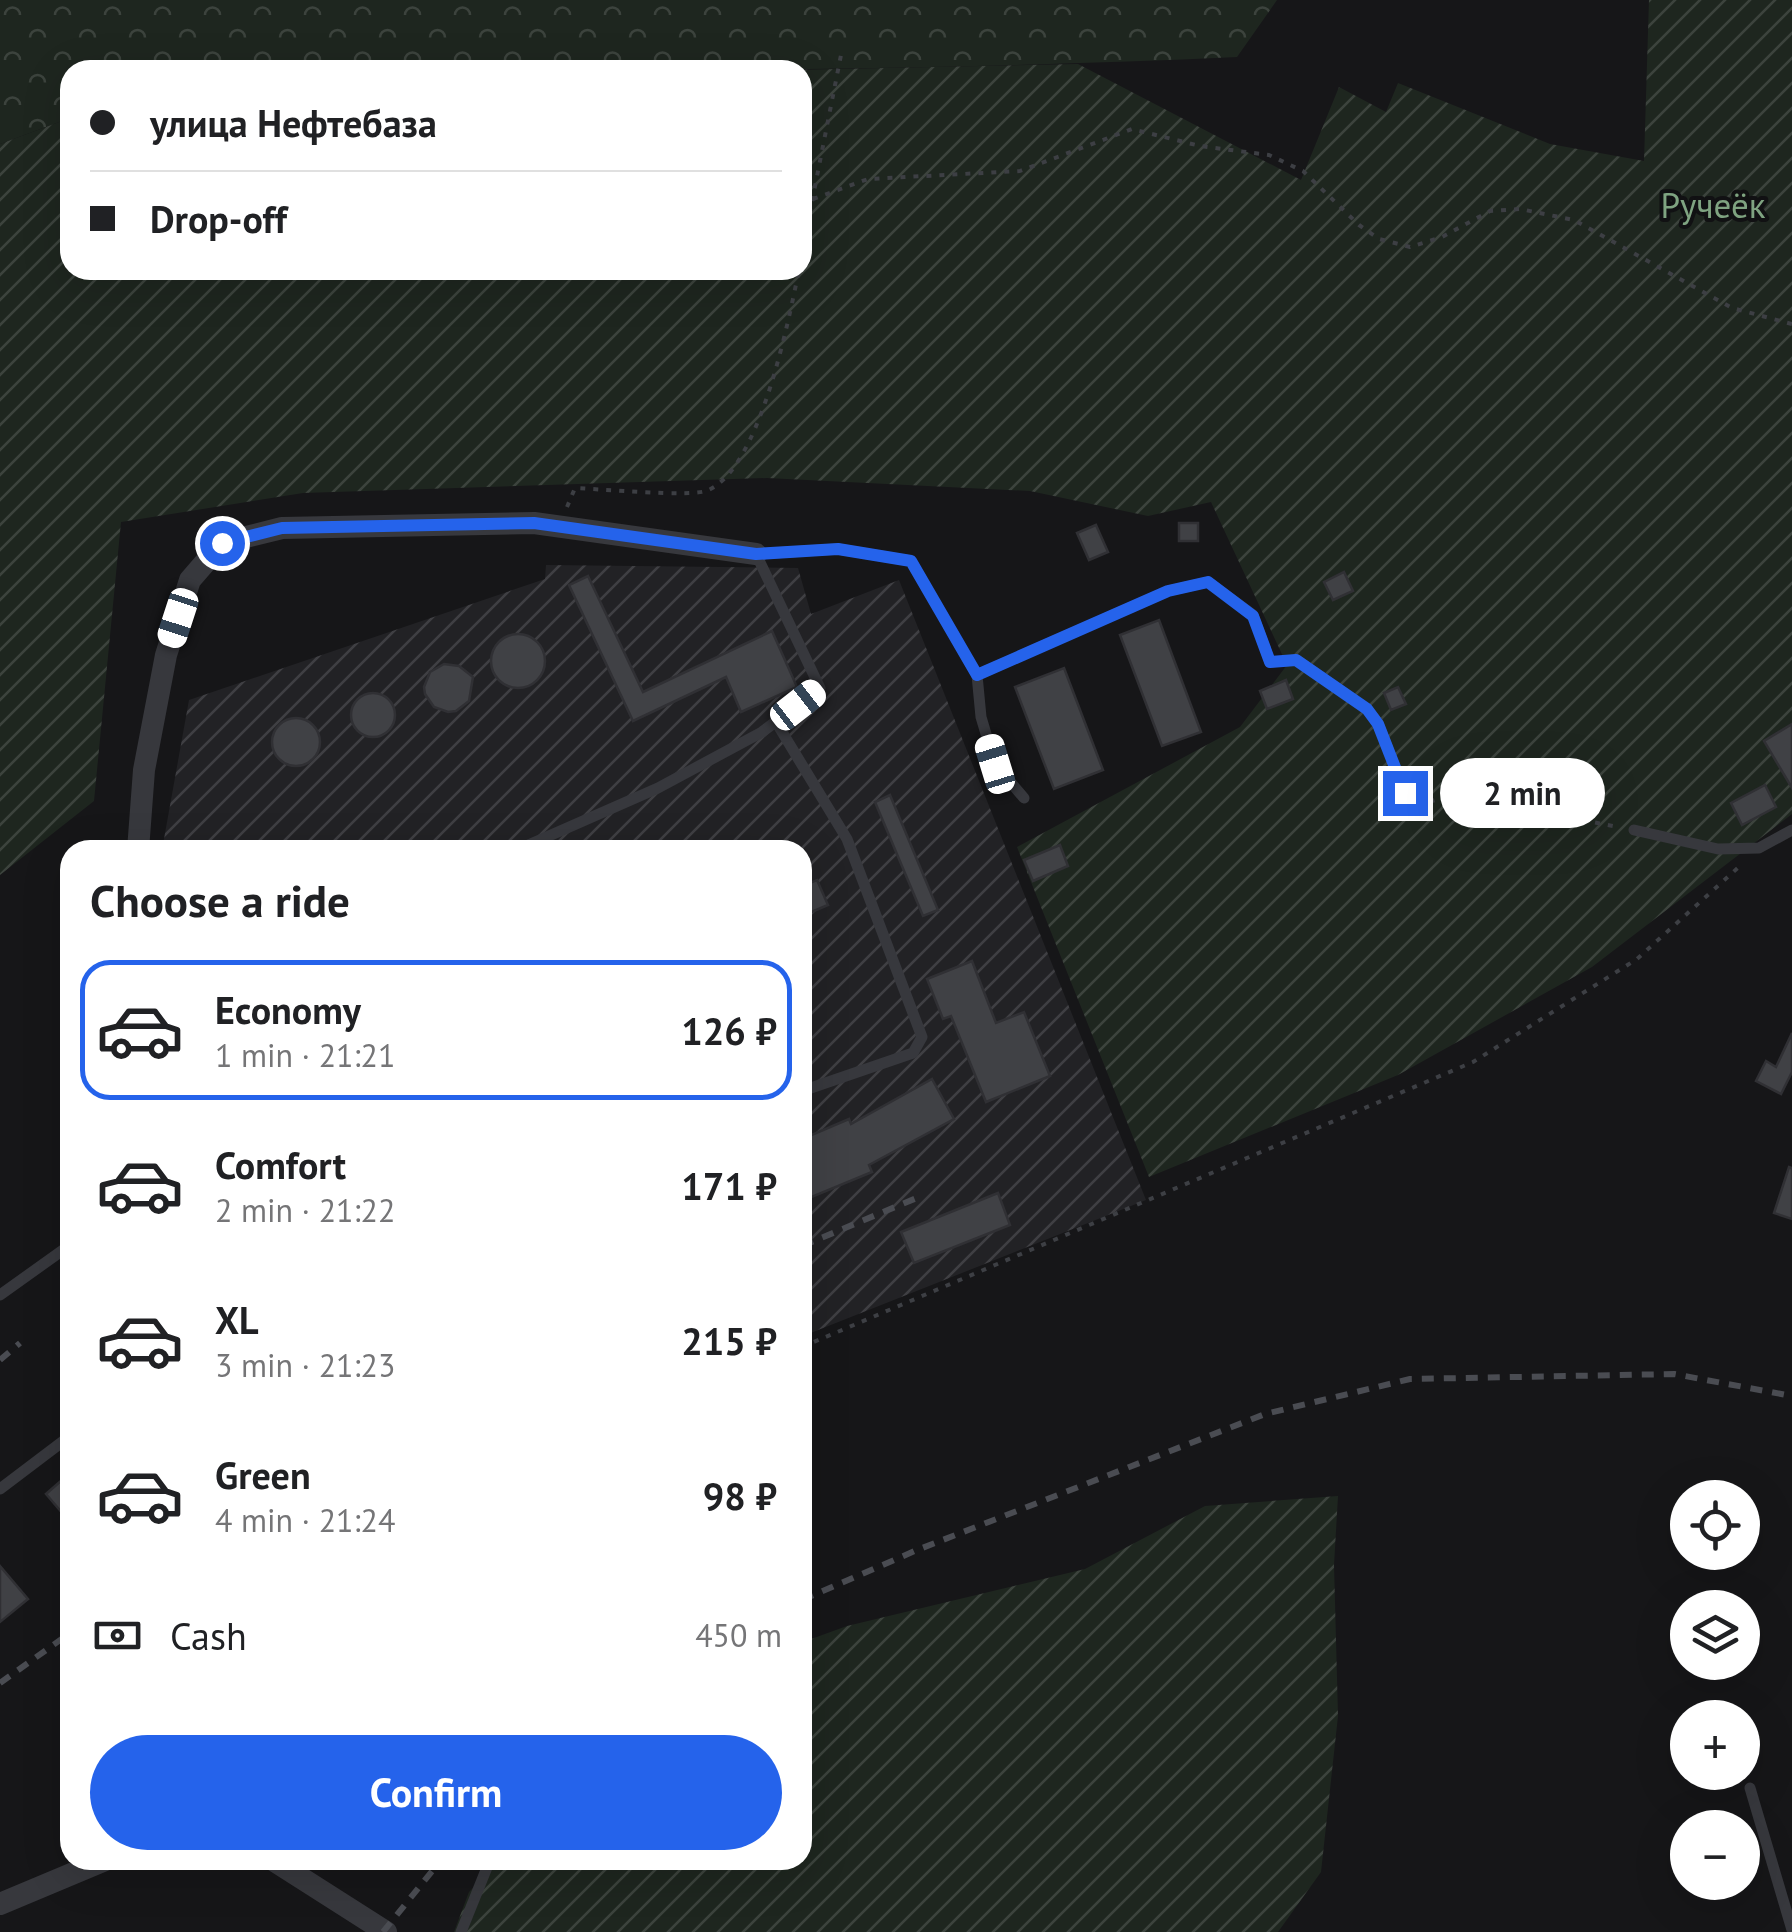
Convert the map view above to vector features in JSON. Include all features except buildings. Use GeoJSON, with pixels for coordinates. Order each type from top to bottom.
{"type":"FeatureCollection","features":[{"type":"Feature","properties":{"kind":"street"},"geometry":{"type":"LineString","coordinates":[[139,840],[144,770],[166,656],[190,580],[222,543],[282,528],[534,523],[756,554]]}},
{"type":"Feature","properties":{"kind":"street"},"geometry":{"type":"LineString","coordinates":[[0,1904],[81,1870]]}},
{"type":"Feature","properties":{"kind":"street"},"geometry":{"type":"LineString","coordinates":[[289,1870],[386,1932]]}},
{"type":"Feature","properties":{"kind":"lane"},"geometry":{"type":"LineString","coordinates":[[541,840],[658,788],[776,722],[820,688],[756,554],[838,549],[911,561],[977,675],[981,717],[995,764],[1024,798]]}},
{"type":"Feature","properties":{"kind":"lane"},"geometry":{"type":"LineString","coordinates":[[977,675],[1168,591],[1208,582],[1253,616],[1270,662],[1296,660],[1367,709],[1378,724],[1405,793]]}},
{"type":"Feature","properties":{"kind":"lane"},"geometry":{"type":"LineString","coordinates":[[776,722],[847,839],[922,1037],[913,1053],[812,1088]]}},
{"type":"Feature","properties":{"kind":"lane"},"geometry":{"type":"LineString","coordinates":[[1634,830],[1718,848],[1759,848],[1792,830]]}},
{"type":"Feature","properties":{"kind":"lane"},"geometry":{"type":"LineString","coordinates":[[0,1295],[60,1252]]}},
{"type":"Feature","properties":{"kind":"lane"},"geometry":{"type":"LineString","coordinates":[[0,1489],[60,1444]]}},
{"type":"Feature","properties":{"kind":"lane"},"geometry":{"type":"LineString","coordinates":[[1751,1790],[1792,1930]]}},
{"type":"Feature","properties":{"kind":"lane"},"geometry":{"type":"LineString","coordinates":[[461,1932],[486,1870]]}},
{"type":"Feature","properties":{"kind":"path"},"geometry":{"type":"LineString","coordinates":[[812,204],[841,55]]}},
{"type":"Feature","properties":{"kind":"path"},"geometry":{"type":"LineString","coordinates":[[813,199],[868,179],[1020,171],[1132,129],[1200,146],[1269,155],[1303,171],[1379,240],[1410,246],[1442,237],[1490,211],[1520,209],[1574,220],[1732,308],[1792,324]]}},
{"type":"Feature","properties":{"kind":"path"},"geometry":{"type":"LineString","coordinates":[[559,526],[574,488],[704,492],[729,477],[750,446],[788,326],[797,280]]}},
{"type":"Feature","properties":{"kind":"path"},"geometry":{"type":"LineString","coordinates":[[1405,793],[1422,804],[1452,794],[1634,830]]}},
{"type":"Feature","properties":{"kind":"path"},"geometry":{"type":"LineString","coordinates":[[812,1343],[1473,1062],[1637,960],[1759,848]]}},
{"type":"Feature","properties":{"kind":"shaded area"},"geometry":{"type":"Polygon","coordinates":[[[546,565],[798,568],[811,614],[899,580],[1146,1200],[812,1332],[812,840],[164,840],[189,700],[545,579],[546,565]]]}},
{"type":"Feature","properties":{"kind":"green space"},"geometry":{"type":"Polygon","coordinates":[[[0,0],[1277,0],[1237,57],[812,69],[812,60],[60,60],[60,122],[0,144],[0,0]]]}},
{"type":"Feature","properties":{"kind":"green space","name":"Ручеёк"},"geometry":{"type":"Polygon","coordinates":[[[1649,0],[1792,0],[1792,814],[1592,967],[1398,1075],[1149,1177],[1017,847],[1240,727],[1287,665],[1211,502],[1148,516],[1030,491],[767,478],[303,493],[121,522],[94,801],[0,875],[0,144],[60,122],[60,280],[812,280],[812,70],[1078,64],[1301,180],[1339,87],[1386,112],[1398,83],[1550,144],[1644,161],[1649,0]]]}},
{"type":"Feature","properties":{"kind":"green space"},"geometry":{"type":"Polygon","coordinates":[[[1338,1496],[1334,1565],[1338,1716],[1321,1872],[1278,1932],[454,1932],[469,1892],[490,1870],[812,1870],[812,1639],[847,1626],[1085,1569],[1205,1506],[1338,1496]]]}},
{"type":"Feature","properties":{"kind":"railway"},"geometry":{"type":"LineString","coordinates":[[812,1242],[919,1197]]}},
{"type":"Feature","properties":{"kind":"railway"},"geometry":{"type":"LineString","coordinates":[[0,1360],[20,1343]]}},
{"type":"Feature","properties":{"kind":"railway"},"geometry":{"type":"LineString","coordinates":[[812,1596],[917,1550],[1265,1414],[1410,1379],[1674,1374],[1792,1396]]}},
{"type":"Feature","properties":{"kind":"railway"},"geometry":{"type":"LineString","coordinates":[[0,1683],[60,1640]]}},
{"type":"Feature","properties":{"kind":"railway"},"geometry":{"type":"LineString","coordinates":[[383,1932],[433,1870]]}},
{"type":"Feature","properties":{"kind":"route"},"geometry":{"type":"LineString","coordinates":[[222,543],[282,528],[534,523],[756,554],[838,549],[911,561],[977,675],[1168,591],[1208,582],[1253,616],[1270,662],[1296,660],[1367,709],[1378,724],[1405,793]]}}]}
